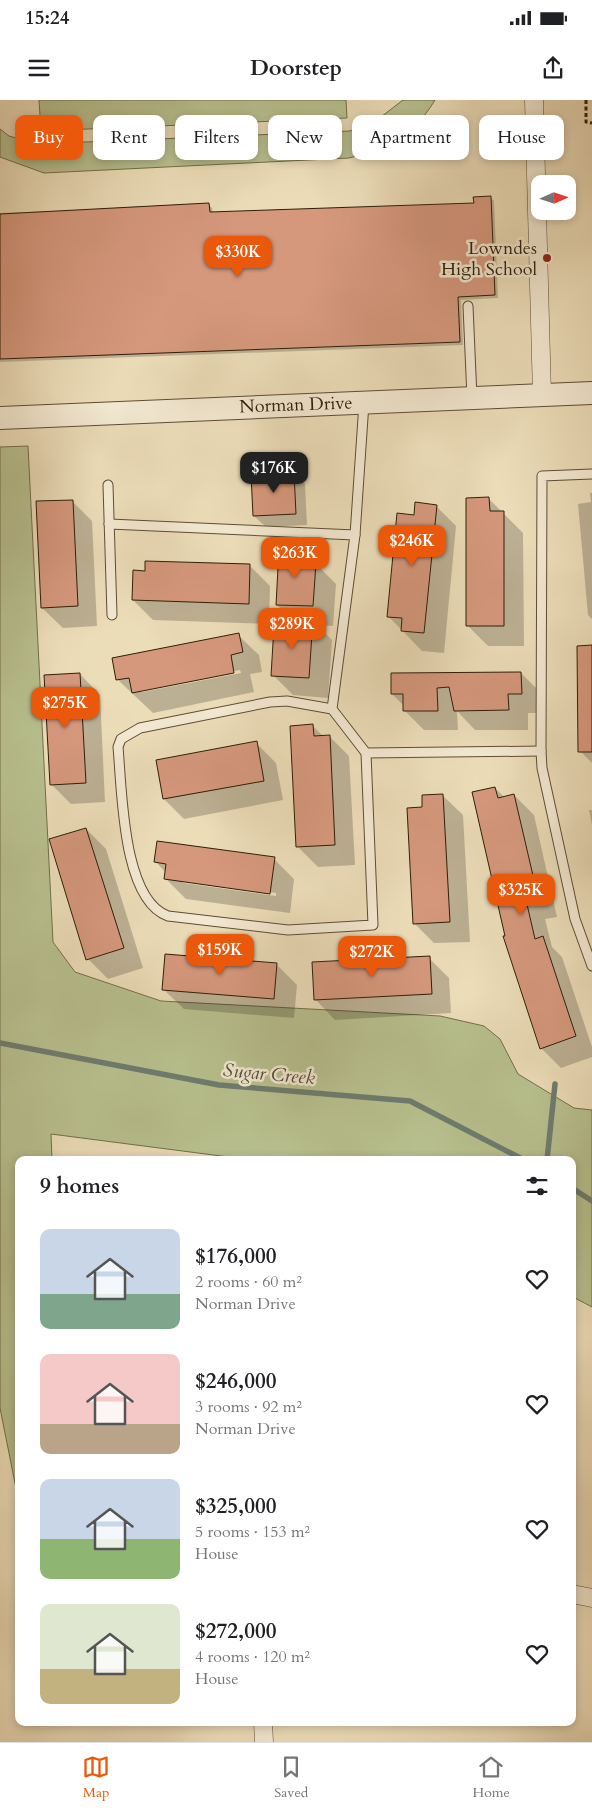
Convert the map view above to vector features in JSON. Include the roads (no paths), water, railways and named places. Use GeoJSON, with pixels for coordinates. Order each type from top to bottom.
{"type":"FeatureCollection","features":[{"type":"Feature","properties":{"kind":"street"},"geometry":{"type":"LineString","coordinates":[[534,100],[542,395]]}},
{"type":"Feature","properties":{"kind":"street","name":"Norman Drive"},"geometry":{"type":"LineString","coordinates":[[0,418],[592,393]]}},
{"type":"Feature","properties":{"kind":"street"},"geometry":{"type":"LineString","coordinates":[[576,1595],[592,1598]]}},
{"type":"Feature","properties":{"kind":"street"},"geometry":{"type":"LineString","coordinates":[[263,1726],[264,1742]]}},
{"type":"Feature","properties":{"kind":"lane"},"geometry":{"type":"LineString","coordinates":[[468,306],[472,399]]}},
{"type":"Feature","properties":{"kind":"lane"},"geometry":{"type":"LineString","coordinates":[[332,709],[355,535],[364,403]]}},
{"type":"Feature","properties":{"kind":"lane"},"geometry":{"type":"LineString","coordinates":[[592,474],[542,476],[541,751],[542,768],[575,919],[592,966]]}},
{"type":"Feature","properties":{"kind":"lane"},"geometry":{"type":"LineString","coordinates":[[108,485],[112,615]]}},
{"type":"Feature","properties":{"kind":"lane"},"geometry":{"type":"LineString","coordinates":[[109,524],[355,535]]}},
{"type":"Feature","properties":{"kind":"lane"},"geometry":{"type":"LineString","coordinates":[[287,700],[332,709],[366,753],[374,925],[288,930],[168,916],[153,908],[146,899],[126,848],[118,747],[121,739],[140,728],[270,702],[287,700]]}},
{"type":"Feature","properties":{"kind":"lane"},"geometry":{"type":"LineString","coordinates":[[366,753],[541,751]]}},
{"type":"Feature","properties":{"kind":"waterway","name":"Sugar Creek"},"geometry":{"type":"LineString","coordinates":[[0,1043],[219,1085],[410,1101],[516,1156]]}},
{"type":"Feature","properties":{"kind":"waterway"},"geometry":{"type":"LineString","coordinates":[[547,1156],[555,1084]]}},
{"type":"Feature","properties":{"kind":"waterway","name":"Sugar Creek"},"geometry":{"type":"LineString","coordinates":[[576,1191],[592,1201]]}},
{"type":"Feature","properties":{"kind":"place","name":"Lowndes High School"},"geometry":{"type":"Point","coordinates":[547,258]}}]}
